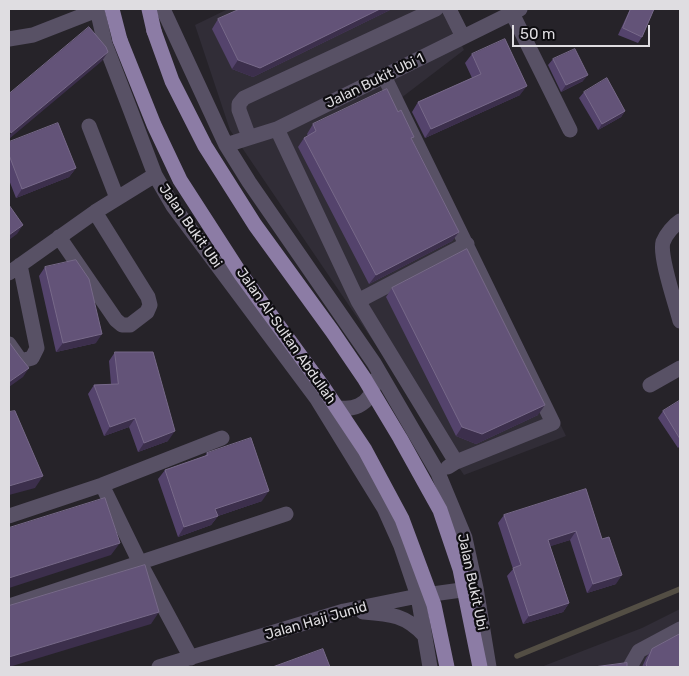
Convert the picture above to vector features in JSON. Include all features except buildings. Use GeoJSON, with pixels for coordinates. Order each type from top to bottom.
{"type":"FeatureCollection","features":[{"type":"Feature","properties":{"kind":"main road","name":"Jalan Al-Sultan Abdullah"},"geometry":{"type":"LineString","coordinates":[[102,9],[120,40],[154,125],[180,180],[240,273],[323,387],[365,450],[402,518],[434,605],[447,667]]}},
{"type":"Feature","properties":{"kind":"main road"},"geometry":{"type":"LineString","coordinates":[[149,9],[154,31],[172,81],[205,146],[255,225],[364,378],[440,510],[460,569],[480,667]]}},
{"type":"Feature","properties":{"kind":"street","name":"Jalan Bukit Ubi"},"geometry":{"type":"LineString","coordinates":[[102,9],[105,44],[155,175],[173,206],[316,399],[384,508],[401,546],[418,596],[430,667]]}},
{"type":"Feature","properties":{"kind":"street"},"geometry":{"type":"LineString","coordinates":[[9,39],[33,35],[102,9]]}},
{"type":"Feature","properties":{"kind":"street","name":"Jalan Bukit Ubi"},"geometry":{"type":"LineString","coordinates":[[162,9],[226,145],[249,182],[374,363],[438,473],[465,538],[476,588],[489,667]]}},
{"type":"Feature","properties":{"kind":"street"},"geometry":{"type":"LineString","coordinates":[[250,137],[239,110],[239,104],[244,98],[436,9]]}},
{"type":"Feature","properties":{"kind":"street"},"geometry":{"type":"LineString","coordinates":[[449,9],[463,37]]}},
{"type":"Feature","properties":{"kind":"street","name":"Jalan Bukit Ubi 1"},"geometry":{"type":"LineString","coordinates":[[226,145],[277,129],[516,11]]}},
{"type":"Feature","properties":{"kind":"street"},"geometry":{"type":"LineString","coordinates":[[516,11],[570,130]]}},
{"type":"Feature","properties":{"kind":"street"},"geometry":{"type":"LineString","coordinates":[[384,76],[554,423],[456,462],[438,473]]}},
{"type":"Feature","properties":{"kind":"street"},"geometry":{"type":"LineString","coordinates":[[89,126],[117,198]]}},
{"type":"Feature","properties":{"kind":"street"},"geometry":{"type":"LineString","coordinates":[[277,129],[358,301],[456,462]]}},
{"type":"Feature","properties":{"kind":"street"},"geometry":{"type":"LineString","coordinates":[[9,344],[21,361],[32,358],[37,348],[14,269],[95,212],[155,175]]}},
{"type":"Feature","properties":{"kind":"street"},"geometry":{"type":"LineString","coordinates":[[59,237],[116,320],[122,325],[130,325],[147,312],[150,305],[148,297],[95,212]]}},
{"type":"Feature","properties":{"kind":"street"},"geometry":{"type":"LineString","coordinates":[[680,221],[674,224],[663,242],[666,269],[680,321]]}},
{"type":"Feature","properties":{"kind":"street"},"geometry":{"type":"LineString","coordinates":[[358,301],[467,244]]}},
{"type":"Feature","properties":{"kind":"street"},"geometry":{"type":"LineString","coordinates":[[316,399],[341,409],[356,408],[368,399],[376,382],[374,363]]}},
{"type":"Feature","properties":{"kind":"street"},"geometry":{"type":"LineString","coordinates":[[650,385],[680,368]]}},
{"type":"Feature","properties":{"kind":"street"},"geometry":{"type":"LineString","coordinates":[[9,516],[102,485],[222,438]]}},
{"type":"Feature","properties":{"kind":"street"},"geometry":{"type":"LineString","coordinates":[[102,485],[140,563],[191,658]]}},
{"type":"Feature","properties":{"kind":"street"},"geometry":{"type":"LineString","coordinates":[[9,606],[286,514]]}},
{"type":"Feature","properties":{"kind":"street","name":"Jalan Haji Junid"},"geometry":{"type":"LineString","coordinates":[[159,667],[344,611],[418,596],[476,588]]}},
{"type":"Feature","properties":{"kind":"street"},"geometry":{"type":"LineString","coordinates":[[344,611],[396,616],[415,625],[425,636]]}},
{"type":"Feature","properties":{"kind":"street"},"geometry":{"type":"LineString","coordinates":[[632,667],[639,651],[680,629]]}},
{"type":"Feature","properties":{"kind":"shaded area"},"geometry":{"type":"Polygon","coordinates":[[[228,9],[444,9],[464,50],[401,98],[566,436],[464,475],[230,130],[195,25],[228,9]]]}},
{"type":"Feature","properties":{"kind":"shaded area"},"geometry":{"type":"Polygon","coordinates":[[[680,609],[680,667],[541,667],[642,628],[680,609]]]}},
{"type":"Feature","properties":{"kind":"waterway"},"geometry":{"type":"LineString","coordinates":[[517,656],[680,589]]}}]}
